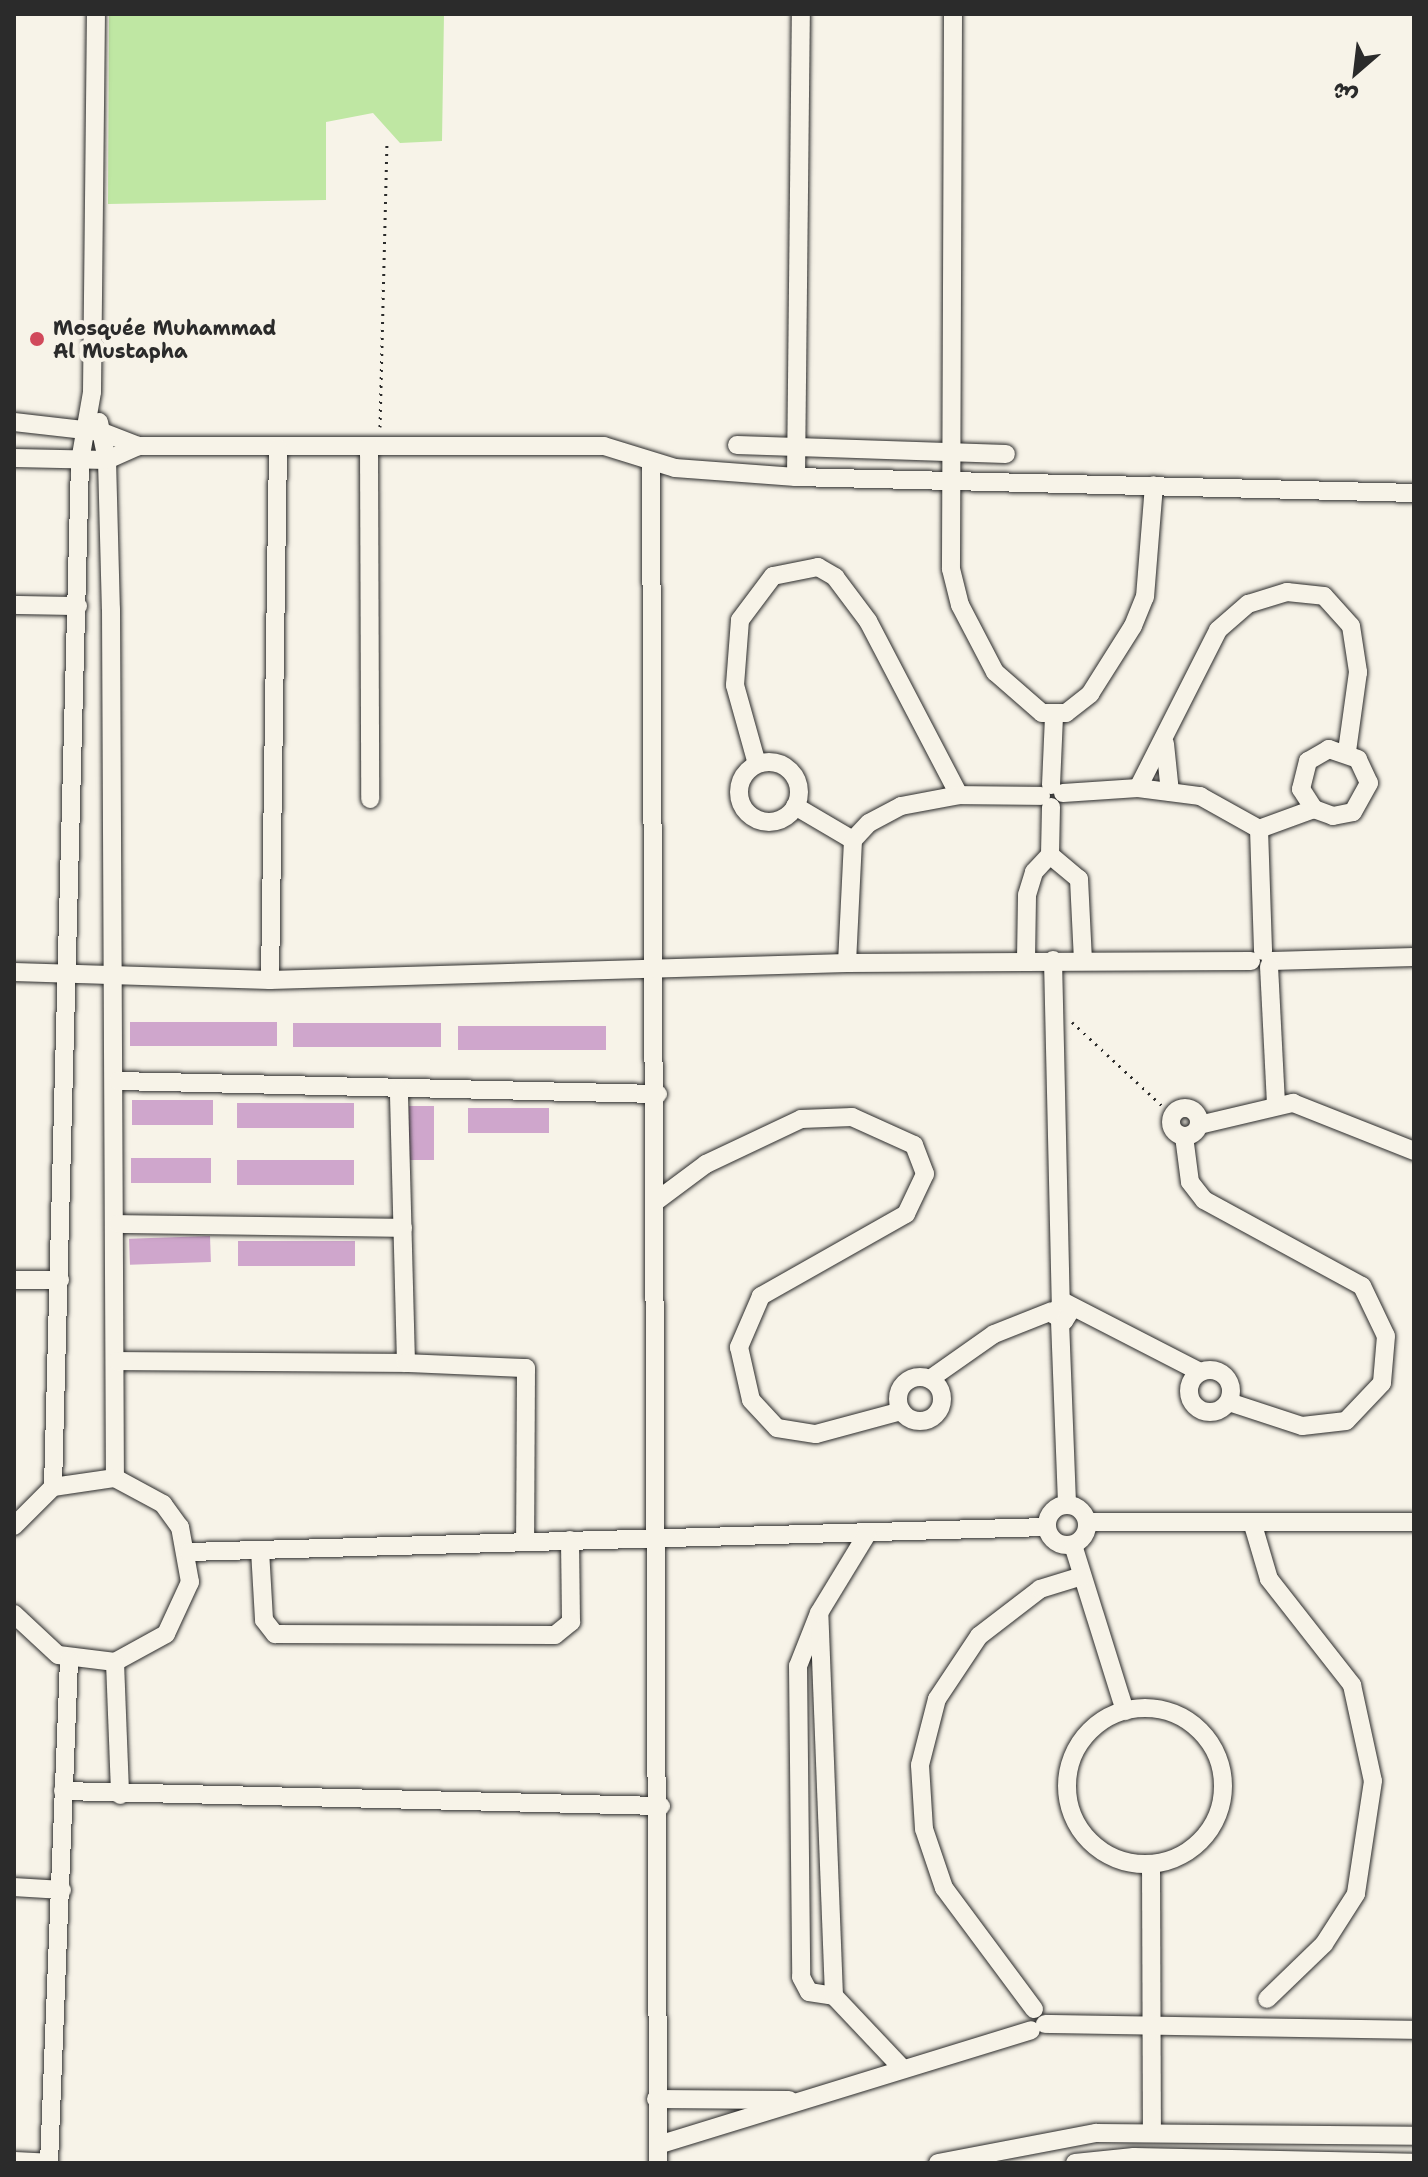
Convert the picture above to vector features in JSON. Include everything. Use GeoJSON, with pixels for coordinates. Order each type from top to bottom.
{"type":"FeatureCollection","features":[{"type":"Feature","properties":{"kind":"street"},"geometry":{"type":"LineString","coordinates":[[53,1487],[80,461],[92,431],[96,14]]}},
{"type":"Feature","properties":{"kind":"street"},"geometry":{"type":"LineString","coordinates":[[796,477],[801,14]]}},
{"type":"Feature","properties":{"kind":"street"},"geometry":{"type":"LineString","coordinates":[[953,14],[949,452],[960,605],[995,672],[1054,717]]}},
{"type":"Feature","properties":{"kind":"street"},"geometry":{"type":"LineString","coordinates":[[14,422],[92,431],[139,446],[604,446],[651,463],[796,477],[1414,493]]}},
{"type":"Feature","properties":{"kind":"street"},"geometry":{"type":"LineString","coordinates":[[92,431],[107,460],[118,1081],[115,1478]]}},
{"type":"Feature","properties":{"kind":"street"},"geometry":{"type":"LineString","coordinates":[[737,445],[1006,454]]}},
{"type":"Feature","properties":{"kind":"street"},"geometry":{"type":"LineString","coordinates":[[14,458],[107,460],[139,446]]}},
{"type":"Feature","properties":{"kind":"street"},"geometry":{"type":"LineString","coordinates":[[370,799],[374,446]]}},
{"type":"Feature","properties":{"kind":"street"},"geometry":{"type":"LineString","coordinates":[[270,980],[278,448]]}},
{"type":"Feature","properties":{"kind":"street"},"geometry":{"type":"LineString","coordinates":[[651,463],[653,972],[658,1094],[655,1202],[661,1537],[658,2154],[789,2100],[903,2069],[1036,2021],[1414,2030]]}},
{"type":"Feature","properties":{"kind":"street"},"geometry":{"type":"LineString","coordinates":[[1054,717],[1102,679],[1140,611],[1154,485]]}},
{"type":"Feature","properties":{"kind":"street"},"geometry":{"type":"LineString","coordinates":[[757,764],[735,685],[740,620],[773,576],[818,567],[835,577],[868,621],[959,795]]}},
{"type":"Feature","properties":{"kind":"street"},"geometry":{"type":"LineString","coordinates":[[1138,788],[1165,744],[1228,618],[1267,596],[1299,591],[1335,604],[1354,635],[1358,672],[1347,751]]}},
{"type":"Feature","properties":{"kind":"street"},"geometry":{"type":"LineString","coordinates":[[14,605],[78,606]]}},
{"type":"Feature","properties":{"kind":"street"},"geometry":{"type":"LineString","coordinates":[[1026,960],[1029,884],[1050,855],[1054,717]]}},
{"type":"Feature","properties":{"kind":"street"},"geometry":{"type":"LineString","coordinates":[[1165,744],[1170,792]]}},
{"type":"Feature","properties":{"kind":"street"},"geometry":{"type":"LineString","coordinates":[[1259,829],[1314,809],[1340,816],[1366,796],[1366,770],[1347,751],[1323,751],[1305,766],[1301,789],[1314,809]]}},
{"type":"Feature","properties":{"kind":"street"},"geometry":{"type":"LineString","coordinates":[[757,764],[791,772],[795,806]]}},
{"type":"Feature","properties":{"kind":"street"},"geometry":{"type":"LineString","coordinates":[[757,764],[740,785],[746,811],[772,821],[795,806]]}},
{"type":"Feature","properties":{"kind":"street"},"geometry":{"type":"LineString","coordinates":[[853,840],[901,806],[959,795],[1052,795],[1138,788],[1221,804],[1259,829]]}},
{"type":"Feature","properties":{"kind":"street"},"geometry":{"type":"LineString","coordinates":[[795,806],[853,840]]}},
{"type":"Feature","properties":{"kind":"street"},"geometry":{"type":"LineString","coordinates":[[1259,829],[1263,960],[1276,1103]]}},
{"type":"Feature","properties":{"kind":"street"},"geometry":{"type":"LineString","coordinates":[[847,963],[853,840]]}},
{"type":"Feature","properties":{"kind":"street"},"geometry":{"type":"LineString","coordinates":[[1050,855],[1079,879],[1083,961]]}},
{"type":"Feature","properties":{"kind":"street"},"geometry":{"type":"LineString","coordinates":[[14,972],[270,980],[653,972],[847,963],[1414,957]]}},
{"type":"Feature","properties":{"kind":"street"},"geometry":{"type":"LineString","coordinates":[[1053,960],[1067,1505],[1087,1522],[1253,1525],[1414,1522]]}},
{"type":"Feature","properties":{"kind":"street"},"geometry":{"type":"LineString","coordinates":[[118,1081],[658,1094]]}},
{"type":"Feature","properties":{"kind":"street"},"geometry":{"type":"LineString","coordinates":[[399,1089],[406,1363]]}},
{"type":"Feature","properties":{"kind":"street"},"geometry":{"type":"LineString","coordinates":[[1172,1115],[1172,1129],[1192,1130],[1276,1103],[1324,1110],[1414,1151]]}},
{"type":"Feature","properties":{"kind":"street"},"geometry":{"type":"LineString","coordinates":[[655,1202],[761,1134],[815,1116],[862,1120],[914,1145],[925,1174],[906,1214],[761,1296],[739,1347],[751,1400],[777,1428],[816,1434],[901,1411],[922,1421],[939,1412],[942,1393],[930,1379]]}},
{"type":"Feature","properties":{"kind":"street"},"geometry":{"type":"LineString","coordinates":[[1192,1130],[1190,1182],[1204,1200],[1362,1286],[1386,1336],[1382,1383],[1346,1421],[1302,1426],[1229,1402]]}},
{"type":"Feature","properties":{"kind":"street"},"geometry":{"type":"LineString","coordinates":[[118,1224],[403,1228]]}},
{"type":"Feature","properties":{"kind":"street"},"geometry":{"type":"LineString","coordinates":[[14,1280],[60,1280]]}},
{"type":"Feature","properties":{"kind":"street"},"geometry":{"type":"LineString","coordinates":[[901,1411],[904,1384],[930,1379],[994,1334],[1061,1311],[1200,1372],[1224,1375],[1229,1402]]}},
{"type":"Feature","properties":{"kind":"street"},"geometry":{"type":"LineString","coordinates":[[117,1361],[406,1363],[526,1368],[525,1542]]}},
{"type":"Feature","properties":{"kind":"street"},"geometry":{"type":"LineString","coordinates":[[1200,1372],[1189,1391],[1197,1407],[1214,1412],[1229,1402]]}},
{"type":"Feature","properties":{"kind":"street"},"geometry":{"type":"LineString","coordinates":[[14,1526],[53,1487],[83,1477],[115,1478],[163,1504],[189,1552],[190,1582],[174,1622],[143,1652],[115,1662],[69,1660],[37,1642],[14,1614]]}},
{"type":"Feature","properties":{"kind":"street"},"geometry":{"type":"LineString","coordinates":[[1067,1505],[1052,1512],[1047,1527],[1056,1542],[1073,1545]]}},
{"type":"Feature","properties":{"kind":"street"},"geometry":{"type":"LineString","coordinates":[[1087,1522],[1073,1545],[1125,1711]]}},
{"type":"Feature","properties":{"kind":"street"},"geometry":{"type":"LineString","coordinates":[[1253,1525],[1269,1579],[1352,1685],[1373,1781],[1369,1849],[1348,1910],[1267,1999]]}},
{"type":"Feature","properties":{"kind":"street"},"geometry":{"type":"LineString","coordinates":[[189,1552],[1047,1527]]}},
{"type":"Feature","properties":{"kind":"street"},"geometry":{"type":"LineString","coordinates":[[867,1534],[799,1649],[801,1977],[809,1992],[834,1996],[903,2069]]}},
{"type":"Feature","properties":{"kind":"street"},"geometry":{"type":"LineString","coordinates":[[260,1550],[264,1620],[275,1634],[555,1635],[571,1622],[570,1540]]}},
{"type":"Feature","properties":{"kind":"street"},"geometry":{"type":"LineString","coordinates":[[1036,2021],[944,1888],[924,1829],[920,1765],[937,1699],[979,1636],[1040,1589],[1082,1576]]}},
{"type":"Feature","properties":{"kind":"street"},"geometry":{"type":"LineString","coordinates":[[819,1613],[834,1996]]}},
{"type":"Feature","properties":{"kind":"street"},"geometry":{"type":"LineString","coordinates":[[14,2161],[49,2163],[69,1660]]}},
{"type":"Feature","properties":{"kind":"street"},"geometry":{"type":"LineString","coordinates":[[115,1662],[120,1795]]}},
{"type":"Feature","properties":{"kind":"street"},"geometry":{"type":"LineString","coordinates":[[1155,1709],[1185,1719],[1208,1740],[1221,1768],[1220,1809],[1205,1836],[1181,1855],[1151,1864],[1099,1849],[1077,1825],[1067,1793],[1081,1742],[1125,1711],[1155,1709]]}},
{"type":"Feature","properties":{"kind":"street"},"geometry":{"type":"LineString","coordinates":[[63,1791],[120,1795],[661,1806]]}},
{"type":"Feature","properties":{"kind":"street"},"geometry":{"type":"LineString","coordinates":[[800,1802],[826,1800]]}},
{"type":"Feature","properties":{"kind":"street"},"geometry":{"type":"LineString","coordinates":[[800,1832],[827,1831]]}},
{"type":"Feature","properties":{"kind":"street"},"geometry":{"type":"LineString","coordinates":[[1151,1864],[1152,2131]]}},
{"type":"Feature","properties":{"kind":"street"},"geometry":{"type":"LineString","coordinates":[[14,1887],[62,1890]]}},
{"type":"Feature","properties":{"kind":"street"},"geometry":{"type":"LineString","coordinates":[[656,2099],[789,2100]]}},
{"type":"Feature","properties":{"kind":"street"},"geometry":{"type":"LineString","coordinates":[[938,2163],[1152,2131],[1414,2136]]}},
{"type":"Feature","properties":{"kind":"street"},"geometry":{"type":"LineString","coordinates":[[1075,2163],[1134,2157],[1414,2163]]}},
{"type":"Feature","properties":{"kind":"path"},"geometry":{"type":"LineString","coordinates":[[374,446],[387,143]]}},
{"type":"Feature","properties":{"kind":"path"},"geometry":{"type":"LineString","coordinates":[[1054,1004],[1172,1115]]}},
{"type":"Feature","properties":{"kind":"green space"},"geometry":{"type":"Polygon","coordinates":[[[109,14],[444,14],[442,141],[400,143],[373,113],[326,122],[326,200],[108,204],[109,14]]]}},
{"type":"Feature","properties":{"kind":"building"},"geometry":{"type":"Polygon","coordinates":[[[130,1022],[277,1022],[277,1046],[130,1046],[130,1022]]]}},
{"type":"Feature","properties":{"kind":"building"},"geometry":{"type":"Polygon","coordinates":[[[293,1023],[441,1023],[441,1047],[293,1047],[293,1023]]]}},
{"type":"Feature","properties":{"kind":"building"},"geometry":{"type":"Polygon","coordinates":[[[458,1026],[606,1026],[606,1050],[458,1050],[458,1026]]]}},
{"type":"Feature","properties":{"kind":"building"},"geometry":{"type":"Polygon","coordinates":[[[132,1100],[213,1100],[213,1125],[132,1125],[132,1100]]]}},
{"type":"Feature","properties":{"kind":"building"},"geometry":{"type":"Polygon","coordinates":[[[237,1103],[354,1103],[354,1128],[237,1128],[237,1103]]]}},
{"type":"Feature","properties":{"kind":"building"},"geometry":{"type":"Polygon","coordinates":[[[409,1106],[434,1106],[434,1160],[409,1160],[409,1106]]]}},
{"type":"Feature","properties":{"kind":"building"},"geometry":{"type":"Polygon","coordinates":[[[468,1108],[549,1108],[549,1133],[468,1133],[468,1108]]]}},
{"type":"Feature","properties":{"kind":"building"},"geometry":{"type":"Polygon","coordinates":[[[131,1158],[211,1158],[211,1183],[131,1183],[131,1158]]]}},
{"type":"Feature","properties":{"kind":"building"},"geometry":{"type":"Polygon","coordinates":[[[237,1160],[354,1160],[354,1185],[237,1185],[237,1160]]]}},
{"type":"Feature","properties":{"kind":"building"},"geometry":{"type":"Polygon","coordinates":[[[210,1236],[211,1262],[130,1265],[129,1239],[210,1236]]]}},
{"type":"Feature","properties":{"kind":"building"},"geometry":{"type":"Polygon","coordinates":[[[238,1241],[355,1241],[355,1266],[238,1266],[238,1241]]]}},
{"type":"Feature","properties":{"kind":"place","name":"Mosquée Muhammad Al Mustapha"},"geometry":{"type":"Point","coordinates":[37,339]}}]}
